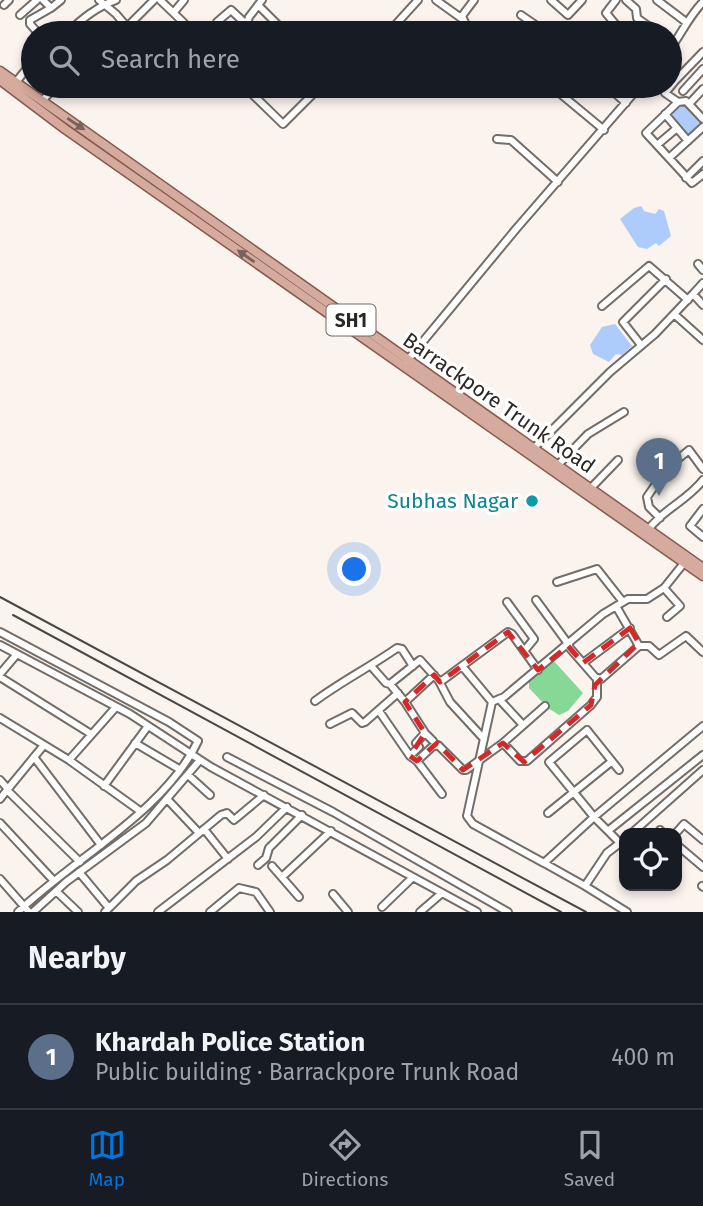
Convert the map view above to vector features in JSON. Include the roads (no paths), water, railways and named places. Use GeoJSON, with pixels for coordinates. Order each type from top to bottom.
{"type":"FeatureCollection","features":[{"type":"Feature","properties":{"kind":"main road","name":"Barrackpore Trunk Road"},"geometry":{"type":"LineString","coordinates":[[0,71],[21,86]]}},
{"type":"Feature","properties":{"kind":"main road","name":"Barrackpore Trunk Road"},"geometry":{"type":"LineString","coordinates":[[0,80],[21,95]]}},
{"type":"Feature","properties":{"kind":"main road","name":"Barrackpore Trunk Road"},"geometry":{"type":"LineString","coordinates":[[26,98],[647,533],[703,568]]}},
{"type":"Feature","properties":{"kind":"main road","name":"Barrackpore Trunk Road"},"geometry":{"type":"LineString","coordinates":[[37,98],[144,171],[405,363],[558,466],[703,576]]}},
{"type":"Feature","properties":{"kind":"street"},"geometry":{"type":"LineString","coordinates":[[20,15],[37,0]]}},
{"type":"Feature","properties":{"kind":"street"},"geometry":{"type":"LineString","coordinates":[[43,0],[51,8]]}},
{"type":"Feature","properties":{"kind":"street"},"geometry":{"type":"LineString","coordinates":[[30,21],[61,0]]}},
{"type":"Feature","properties":{"kind":"street"},"geometry":{"type":"LineString","coordinates":[[80,21],[101,2],[116,0]]}},
{"type":"Feature","properties":{"kind":"street"},"geometry":{"type":"LineString","coordinates":[[134,21],[154,0]]}},
{"type":"Feature","properties":{"kind":"street"},"geometry":{"type":"LineString","coordinates":[[160,0],[182,21]]}},
{"type":"Feature","properties":{"kind":"street"},"geometry":{"type":"LineString","coordinates":[[174,12],[184,0]]}},
{"type":"Feature","properties":{"kind":"street"},"geometry":{"type":"LineString","coordinates":[[399,21],[418,0]]}},
{"type":"Feature","properties":{"kind":"street"},"geometry":{"type":"LineString","coordinates":[[436,0],[463,21]]}},
{"type":"Feature","properties":{"kind":"street"},"geometry":{"type":"LineString","coordinates":[[461,18],[474,0]]}},
{"type":"Feature","properties":{"kind":"street"},"geometry":{"type":"LineString","coordinates":[[551,0],[568,15],[582,0]]}},
{"type":"Feature","properties":{"kind":"street"},"geometry":{"type":"LineString","coordinates":[[613,21],[606,13],[616,0]]}},
{"type":"Feature","properties":{"kind":"street"},"geometry":{"type":"LineString","coordinates":[[626,0],[636,9],[637,18],[641,21]]}},
{"type":"Feature","properties":{"kind":"street"},"geometry":{"type":"LineString","coordinates":[[657,0],[686,22]]}},
{"type":"Feature","properties":{"kind":"street"},"geometry":{"type":"LineString","coordinates":[[101,2],[116,14],[120,21]]}},
{"type":"Feature","properties":{"kind":"street"},"geometry":{"type":"LineString","coordinates":[[682,28],[703,2]]}},
{"type":"Feature","properties":{"kind":"street"},"geometry":{"type":"LineString","coordinates":[[248,21],[260,3],[275,21]]}},
{"type":"Feature","properties":{"kind":"street"},"geometry":{"type":"LineString","coordinates":[[218,21],[231,10],[244,21]]}},
{"type":"Feature","properties":{"kind":"street"},"geometry":{"type":"LineString","coordinates":[[521,15],[530,21]]}},
{"type":"Feature","properties":{"kind":"street"},"geometry":{"type":"LineString","coordinates":[[682,70],[703,52]]}},
{"type":"Feature","properties":{"kind":"street"},"geometry":{"type":"LineString","coordinates":[[683,91],[703,69]]}},
{"type":"Feature","properties":{"kind":"street"},"geometry":{"type":"LineString","coordinates":[[16,82],[21,76]]}},
{"type":"Feature","properties":{"kind":"street"},"geometry":{"type":"LineString","coordinates":[[689,104],[703,89]]}},
{"type":"Feature","properties":{"kind":"street"},"geometry":{"type":"LineString","coordinates":[[41,101],[44,98]]}},
{"type":"Feature","properties":{"kind":"street"},"geometry":{"type":"LineString","coordinates":[[257,98],[283,124],[306,98]]}},
{"type":"Feature","properties":{"kind":"street"},"geometry":{"type":"LineString","coordinates":[[565,98],[604,130]]}},
{"type":"Feature","properties":{"kind":"street"},"geometry":{"type":"LineString","coordinates":[[620,98],[626,103]]}},
{"type":"Feature","properties":{"kind":"street"},"geometry":{"type":"LineString","coordinates":[[405,363],[630,98]]}},
{"type":"Feature","properties":{"kind":"street"},"geometry":{"type":"LineString","coordinates":[[673,98],[678,102]]}},
{"type":"Feature","properties":{"kind":"street"},"geometry":{"type":"LineString","coordinates":[[703,119],[685,101],[678,102],[646,133],[692,183],[703,174]]}},
{"type":"Feature","properties":{"kind":"street"},"geometry":{"type":"LineString","coordinates":[[665,114],[688,141]]}},
{"type":"Feature","properties":{"kind":"street"},"geometry":{"type":"LineString","coordinates":[[670,158],[703,127]]}},
{"type":"Feature","properties":{"kind":"street"},"geometry":{"type":"LineString","coordinates":[[657,145],[677,128]]}},
{"type":"Feature","properties":{"kind":"street"},"geometry":{"type":"LineString","coordinates":[[498,139],[511,140],[558,182]]}},
{"type":"Feature","properties":{"kind":"street"},"geometry":{"type":"LineString","coordinates":[[686,178],[703,161]]}},
{"type":"Feature","properties":{"kind":"street"},"geometry":{"type":"LineString","coordinates":[[602,306],[649,266],[703,304]]}},
{"type":"Feature","properties":{"kind":"street"},"geometry":{"type":"LineString","coordinates":[[641,345],[623,322],[666,279]]}},
{"type":"Feature","properties":{"kind":"street"},"geometry":{"type":"LineString","coordinates":[[533,449],[703,283]]}},
{"type":"Feature","properties":{"kind":"street"},"geometry":{"type":"LineString","coordinates":[[674,314],[703,340]]}},
{"type":"Feature","properties":{"kind":"street"},"geometry":{"type":"LineString","coordinates":[[558,466],[588,434],[624,412]]}},
{"type":"Feature","properties":{"kind":"street"},"geometry":{"type":"LineString","coordinates":[[660,518],[649,507],[647,498],[667,468],[689,450],[703,469]]}},
{"type":"Feature","properties":{"kind":"street"},"geometry":{"type":"LineString","coordinates":[[590,489],[618,460]]}},
{"type":"Feature","properties":{"kind":"street"},"geometry":{"type":"LineString","coordinates":[[647,533],[660,518],[694,492],[703,480]]}},
{"type":"Feature","properties":{"kind":"street"},"geometry":{"type":"LineString","coordinates":[[703,509],[690,526],[703,537]]}},
{"type":"Feature","properties":{"kind":"street"},"geometry":{"type":"LineString","coordinates":[[627,912],[473,824],[467,813],[484,738],[496,701],[568,646],[603,614],[628,599],[647,599],[664,588],[684,563]]}},
{"type":"Feature","properties":{"kind":"street"},"geometry":{"type":"LineString","coordinates":[[557,582],[589,569],[597,569],[623,602]]}},
{"type":"Feature","properties":{"kind":"street"},"geometry":{"type":"LineString","coordinates":[[664,588],[680,606],[667,617]]}},
{"type":"Feature","properties":{"kind":"street"},"geometry":{"type":"LineString","coordinates":[[503,743],[520,761],[527,761],[597,697],[597,678],[568,646],[536,600]]}},
{"type":"Feature","properties":{"kind":"street"},"geometry":{"type":"LineString","coordinates":[[507,602],[534,639],[524,651]]}},
{"type":"Feature","properties":{"kind":"street"},"geometry":{"type":"LineString","coordinates":[[616,607],[639,646]]}},
{"type":"Feature","properties":{"kind":"street"},"geometry":{"type":"LineString","coordinates":[[583,663],[630,628]]}},
{"type":"Feature","properties":{"kind":"street"},"geometry":{"type":"LineString","coordinates":[[0,632],[179,728],[198,741],[191,755],[160,792],[101,845],[54,881],[27,910]]}},
{"type":"Feature","properties":{"kind":"street"},"geometry":{"type":"LineString","coordinates":[[405,702],[437,678],[462,666],[508,632],[538,670]]}},
{"type":"Feature","properties":{"kind":"street"},"geometry":{"type":"LineString","coordinates":[[597,678],[601,679],[639,646],[649,646],[659,655],[687,636],[703,652]]}},
{"type":"Feature","properties":{"kind":"street"},"geometry":{"type":"LineString","coordinates":[[0,645],[116,707],[191,755],[442,893],[468,910],[477,912]]}},
{"type":"Feature","properties":{"kind":"street"},"geometry":{"type":"LineString","coordinates":[[315,701],[397,648],[402,649],[413,666]]}},
{"type":"Feature","properties":{"kind":"street"},"geometry":{"type":"LineString","coordinates":[[17,654],[0,675],[91,734]]}},
{"type":"Feature","properties":{"kind":"street"},"geometry":{"type":"LineString","coordinates":[[390,684],[420,660],[424,662],[437,678],[450,702],[484,738]]}},
{"type":"Feature","properties":{"kind":"street"},"geometry":{"type":"LineString","coordinates":[[371,666],[398,693],[433,741]]}},
{"type":"Feature","properties":{"kind":"street"},"geometry":{"type":"LineString","coordinates":[[462,666],[523,725]]}},
{"type":"Feature","properties":{"kind":"street"},"geometry":{"type":"LineString","coordinates":[[330,724],[352,713],[362,723],[365,722],[398,693]]}},
{"type":"Feature","properties":{"kind":"street"},"geometry":{"type":"LineString","coordinates":[[413,758],[435,745],[463,770],[503,743],[545,706]]}},
{"type":"Feature","properties":{"kind":"street"},"geometry":{"type":"LineString","coordinates":[[69,760],[116,707]]}},
{"type":"Feature","properties":{"kind":"street"},"geometry":{"type":"LineString","coordinates":[[379,711],[442,794]]}},
{"type":"Feature","properties":{"kind":"street"},"geometry":{"type":"LineString","coordinates":[[0,718],[69,760],[140,811]]}},
{"type":"Feature","properties":{"kind":"street"},"geometry":{"type":"LineString","coordinates":[[104,786],[148,726]]}},
{"type":"Feature","properties":{"kind":"street"},"geometry":{"type":"LineString","coordinates":[[544,863],[594,817],[703,726]]}},
{"type":"Feature","properties":{"kind":"street"},"geometry":{"type":"LineString","coordinates":[[619,770],[587,730],[549,762],[594,817],[619,839]]}},
{"type":"Feature","properties":{"kind":"street"},"geometry":{"type":"LineString","coordinates":[[413,758],[419,747],[416,743],[425,733]]}},
{"type":"Feature","properties":{"kind":"street"},"geometry":{"type":"LineString","coordinates":[[135,743],[179,769]]}},
{"type":"Feature","properties":{"kind":"street"},"geometry":{"type":"LineString","coordinates":[[0,799],[44,745]]}},
{"type":"Feature","properties":{"kind":"street"},"geometry":{"type":"LineString","coordinates":[[608,830],[703,755]]}},
{"type":"Feature","properties":{"kind":"street"},"geometry":{"type":"LineString","coordinates":[[34,757],[101,845]]}},
{"type":"Feature","properties":{"kind":"street"},"geometry":{"type":"LineString","coordinates":[[228,757],[333,812],[509,912]]}},
{"type":"Feature","properties":{"kind":"street"},"geometry":{"type":"LineString","coordinates":[[27,910],[146,823],[200,760]]}},
{"type":"Feature","properties":{"kind":"street"},"geometry":{"type":"LineString","coordinates":[[548,813],[611,762]]}},
{"type":"Feature","properties":{"kind":"street"},"geometry":{"type":"LineString","coordinates":[[638,828],[703,770]]}},
{"type":"Feature","properties":{"kind":"street"},"geometry":{"type":"LineString","coordinates":[[188,775],[210,794]]}},
{"type":"Feature","properties":{"kind":"street"},"geometry":{"type":"LineString","coordinates":[[0,780],[80,862]]}},
{"type":"Feature","properties":{"kind":"street"},"geometry":{"type":"LineString","coordinates":[[79,872],[107,910],[136,881],[167,860],[223,813],[234,820],[264,795]]}},
{"type":"Feature","properties":{"kind":"street"},"geometry":{"type":"LineString","coordinates":[[167,800],[228,859]]}},
{"type":"Feature","properties":{"kind":"street"},"geometry":{"type":"LineString","coordinates":[[158,912],[276,820],[287,807]]}},
{"type":"Feature","properties":{"kind":"street"},"geometry":{"type":"LineString","coordinates":[[258,865],[267,858],[269,848],[302,816]]}},
{"type":"Feature","properties":{"kind":"street"},"geometry":{"type":"LineString","coordinates":[[0,822],[54,881]]}},
{"type":"Feature","properties":{"kind":"street"},"geometry":{"type":"LineString","coordinates":[[680,828],[684,824],[703,840]]}},
{"type":"Feature","properties":{"kind":"street"},"geometry":{"type":"LineString","coordinates":[[282,877],[331,831]]}},
{"type":"Feature","properties":{"kind":"street"},"geometry":{"type":"LineString","coordinates":[[585,886],[607,853],[619,843]]}},
{"type":"Feature","properties":{"kind":"street"},"geometry":{"type":"LineString","coordinates":[[682,849],[701,865],[703,855]]}},
{"type":"Feature","properties":{"kind":"street"},"geometry":{"type":"LineString","coordinates":[[272,866],[299,897]]}},
{"type":"Feature","properties":{"kind":"street"},"geometry":{"type":"LineString","coordinates":[[382,907],[412,878]]}},
{"type":"Feature","properties":{"kind":"street"},"geometry":{"type":"LineString","coordinates":[[0,879],[27,910]]}},
{"type":"Feature","properties":{"kind":"street"},"geometry":{"type":"LineString","coordinates":[[210,912],[239,888],[256,892],[270,912]]}},
{"type":"Feature","properties":{"kind":"street"},"geometry":{"type":"LineString","coordinates":[[56,891],[78,912]]}},
{"type":"Feature","properties":{"kind":"street"},"geometry":{"type":"LineString","coordinates":[[420,912],[442,893]]}},
{"type":"Feature","properties":{"kind":"street"},"geometry":{"type":"LineString","coordinates":[[333,894],[348,912]]}},
{"type":"Feature","properties":{"kind":"water"},"geometry":{"type":"Polygon","coordinates":[[[680,104],[685,104],[702,123],[687,137],[671,115],[680,104]]]}},
{"type":"Feature","properties":{"kind":"water"},"geometry":{"type":"Polygon","coordinates":[[[641,206],[644,211],[655,214],[659,209],[664,211],[671,236],[659,246],[656,243],[647,249],[638,247],[620,219],[641,206]]]}},
{"type":"Feature","properties":{"kind":"water"},"geometry":{"type":"Polygon","coordinates":[[[615,324],[632,346],[622,355],[616,354],[609,362],[593,354],[590,345],[602,327],[615,324]]]}},
{"type":"Feature","properties":{"kind":"railway"},"geometry":{"type":"LineString","coordinates":[[0,597],[586,912]]}},
{"type":"Feature","properties":{"kind":"railway"},"geometry":{"type":"LineString","coordinates":[[13,615],[561,912]]}},
{"type":"Feature","properties":{"kind":"place","name":"Khardah Police Station"},"geometry":{"type":"Point","coordinates":[659,496]}},
{"type":"Feature","properties":{"kind":"place","name":"Subhas Nagar"},"geometry":{"type":"Point","coordinates":[532,501]}}]}
